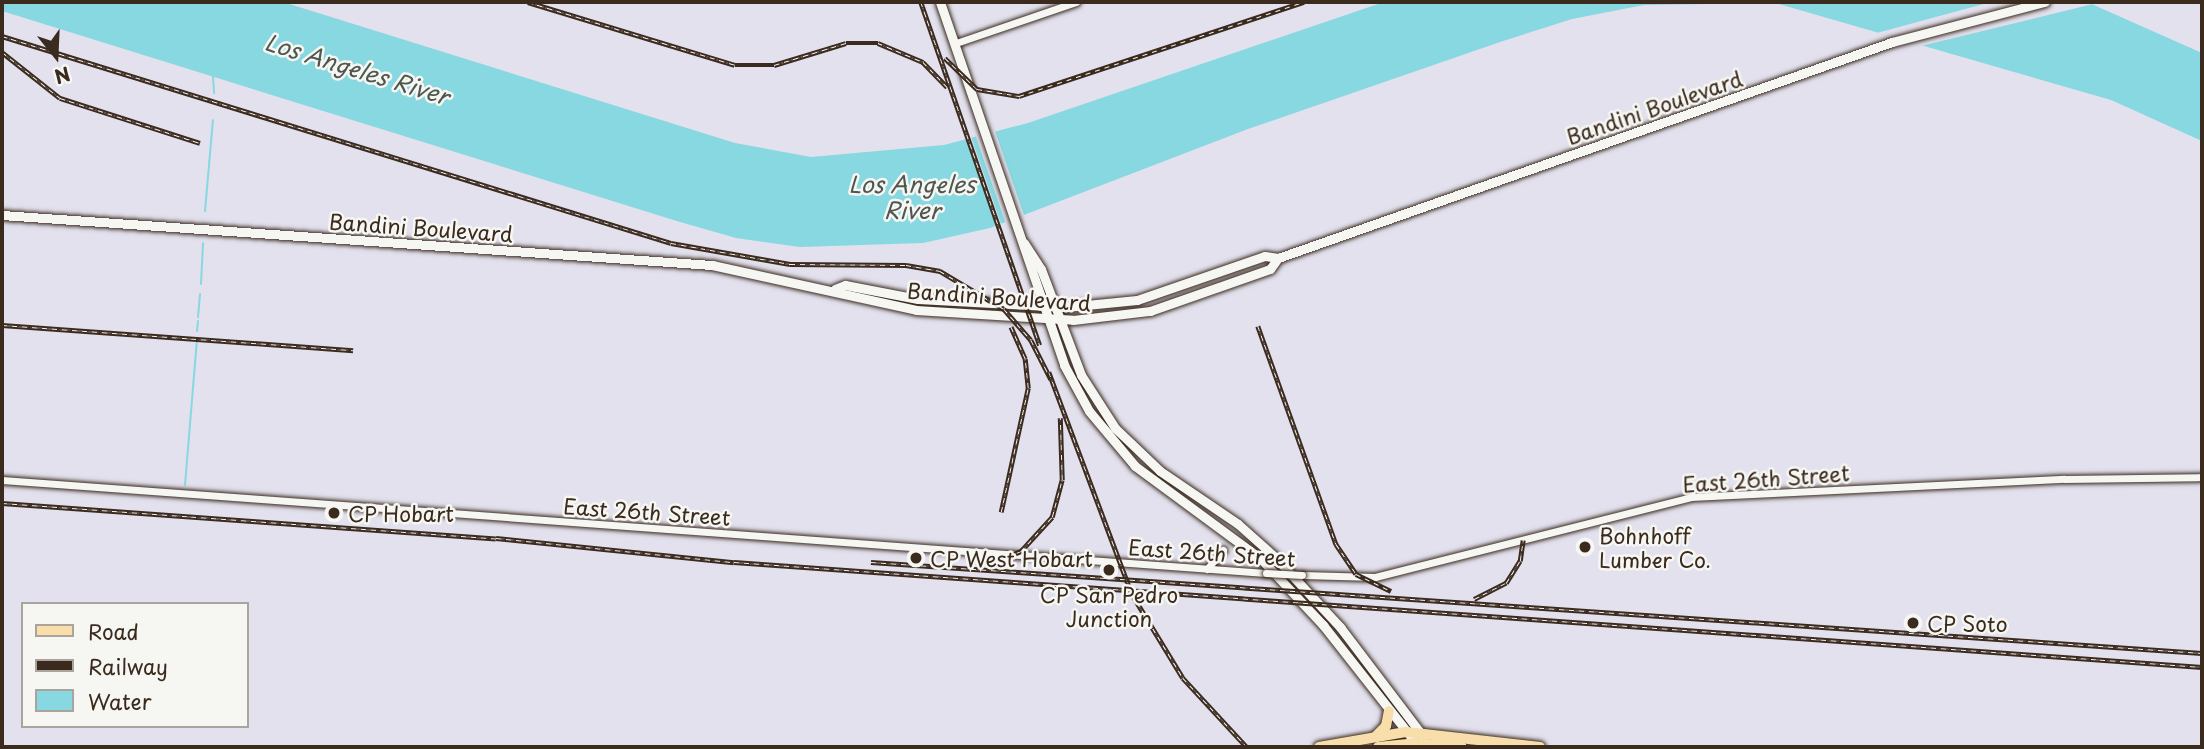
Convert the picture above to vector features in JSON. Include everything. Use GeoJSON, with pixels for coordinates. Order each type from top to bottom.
{"type":"FeatureCollection","features":[{"type":"Feature","properties":{"kind":"main road"},"geometry":{"type":"LineString","coordinates":[[940,2],[1047,317],[1077,392],[1105,435],[1135,466],[1261,559],[1323,625],[1406,732],[1424,746]]}},
{"type":"Feature","properties":{"kind":"main road","name":"Bandini Boulevard"},"geometry":{"type":"LineString","coordinates":[[835,289],[845,285],[918,299],[1055,306],[1125,303],[1265,256],[1278,258],[1892,42],[2045,2]]}},
{"type":"Feature","properties":{"kind":"main road","name":"Bandini Boulevard"},"geometry":{"type":"LineString","coordinates":[[2,215],[712,265],[835,289],[844,297],[916,310],[1099,320],[1150,311],[1270,269],[1278,258]]}},
{"type":"Feature","properties":{"kind":"main road"},"geometry":{"type":"LineString","coordinates":[[1024,243],[1041,269],[1081,375],[1121,436],[1160,471],[1230,517],[1275,557],[1340,627],[1419,732],[1424,746]]}},
{"type":"Feature","properties":{"kind":"main road"},"geometry":{"type":"LineString","coordinates":[[1026,304],[1034,293],[1035,281]]}},
{"type":"Feature","properties":{"kind":"main road"},"geometry":{"type":"LineString","coordinates":[[1377,742],[1386,726],[1389,711]]}},
{"type":"Feature","properties":{"kind":"main road"},"geometry":{"type":"LineString","coordinates":[[1377,742],[1406,732],[1419,732],[1540,747]]}},
{"type":"Feature","properties":{"kind":"main road"},"geometry":{"type":"LineString","coordinates":[[1319,747],[1377,742],[1462,747]]}},
{"type":"Feature","properties":{"kind":"street"},"geometry":{"type":"LineString","coordinates":[[956,43],[1076,2]]}},
{"type":"Feature","properties":{"kind":"street","name":"East 26th Street"},"geometry":{"type":"LineString","coordinates":[[2,480],[1206,570],[1374,577],[1691,497],[2065,479],[2202,477]]}},
{"type":"Feature","properties":{"kind":"street"},"geometry":{"type":"LineString","coordinates":[[1206,570],[1223,550]]}},
{"type":"Feature","properties":{"kind":"water","name":"Los Angeles River"},"geometry":{"type":"Polygon","coordinates":[[[2,2],[283,2],[735,143],[811,157],[944,145],[1028,123],[1384,2],[2087,2],[2202,53],[2202,141],[2111,100],[1775,3],[1644,5],[1572,19],[1503,41],[1248,129],[990,228],[923,243],[800,247],[736,238],[680,222],[2,11],[2,2]]]}},
{"type":"Feature","properties":{"kind":"pier"},"geometry":{"type":"Polygon","coordinates":[[[1991,2],[2097,3],[1917,47],[1877,33],[1991,2]]]}},
{"type":"Feature","properties":{"kind":"pier"},"geometry":{"type":"Polygon","coordinates":[[[994,128],[1025,219],[1006,225],[975,135],[994,128]]]}},
{"type":"Feature","properties":{"kind":"pier"},"geometry":{"type":"Polygon","coordinates":[[[970,134],[1002,228],[998,229],[966,135],[970,134]]]}},
{"type":"Feature","properties":{"kind":"waterway"},"geometry":{"type":"LineString","coordinates":[[213,77],[214,93]]}},
{"type":"Feature","properties":{"kind":"waterway"},"geometry":{"type":"LineString","coordinates":[[205,211],[213,120]]}},
{"type":"Feature","properties":{"kind":"waterway"},"geometry":{"type":"LineString","coordinates":[[201,284],[203,243]]}},
{"type":"Feature","properties":{"kind":"waterway"},"geometry":{"type":"LineString","coordinates":[[198,317],[200,294]]}},
{"type":"Feature","properties":{"kind":"waterway"},"geometry":{"type":"LineString","coordinates":[[197,331],[198,321]]}},
{"type":"Feature","properties":{"kind":"waterway"},"geometry":{"type":"LineString","coordinates":[[185,485],[197,340]]}},
{"type":"Feature","properties":{"kind":"railway"},"geometry":{"type":"LineString","coordinates":[[528,2],[735,65],[774,65],[846,43],[878,43],[923,62],[947,87]]}},
{"type":"Feature","properties":{"kind":"railway"},"geometry":{"type":"LineString","coordinates":[[921,2],[1040,345]]}},
{"type":"Feature","properties":{"kind":"railway"},"geometry":{"type":"LineString","coordinates":[[945,58],[977,89],[1019,96],[1304,2]]}},
{"type":"Feature","properties":{"kind":"railway"},"geometry":{"type":"LineString","coordinates":[[2,36],[671,243],[790,264],[906,265],[940,271],[1004,309],[1031,340],[1051,379]]}},
{"type":"Feature","properties":{"kind":"railway"},"geometry":{"type":"LineString","coordinates":[[2,52],[60,98],[200,143]]}},
{"type":"Feature","properties":{"kind":"railway"},"geometry":{"type":"LineString","coordinates":[[2,325],[353,350]]}},
{"type":"Feature","properties":{"kind":"railway"},"geometry":{"type":"LineString","coordinates":[[1258,326],[1336,544],[1356,574],[1391,591]]}},
{"type":"Feature","properties":{"kind":"railway"},"geometry":{"type":"LineString","coordinates":[[1001,512],[1028,388],[1025,359],[1011,327]]}},
{"type":"Feature","properties":{"kind":"railway"},"geometry":{"type":"LineString","coordinates":[[1049,372],[1132,594],[1183,678],[1247,747]]}},
{"type":"Feature","properties":{"kind":"railway"},"geometry":{"type":"LineString","coordinates":[[989,564],[1021,551],[1052,517],[1062,480],[1060,418]]}},
{"type":"Feature","properties":{"kind":"railway"},"geometry":{"type":"LineString","coordinates":[[2,503],[496,538],[734,562],[2202,667]]}},
{"type":"Feature","properties":{"kind":"railway"},"geometry":{"type":"LineString","coordinates":[[1474,599],[1506,583],[1520,561],[1523,540]]}},
{"type":"Feature","properties":{"kind":"railway"},"geometry":{"type":"LineString","coordinates":[[871,562],[2202,653]]}},
{"type":"Feature","properties":{"kind":"place","name":"CP Hobart"},"geometry":{"type":"Point","coordinates":[334,513]}},
{"type":"Feature","properties":{"kind":"place","name":"Bohnhoff Lumber Co."},"geometry":{"type":"Point","coordinates":[1585,547]}},
{"type":"Feature","properties":{"kind":"place","name":"CP West Hobart"},"geometry":{"type":"Point","coordinates":[916,558]}},
{"type":"Feature","properties":{"kind":"place","name":"CP San Pedro Junction"},"geometry":{"type":"Point","coordinates":[1109,570]}},
{"type":"Feature","properties":{"kind":"place","name":"CP Soto"},"geometry":{"type":"Point","coordinates":[1913,623]}}]}
